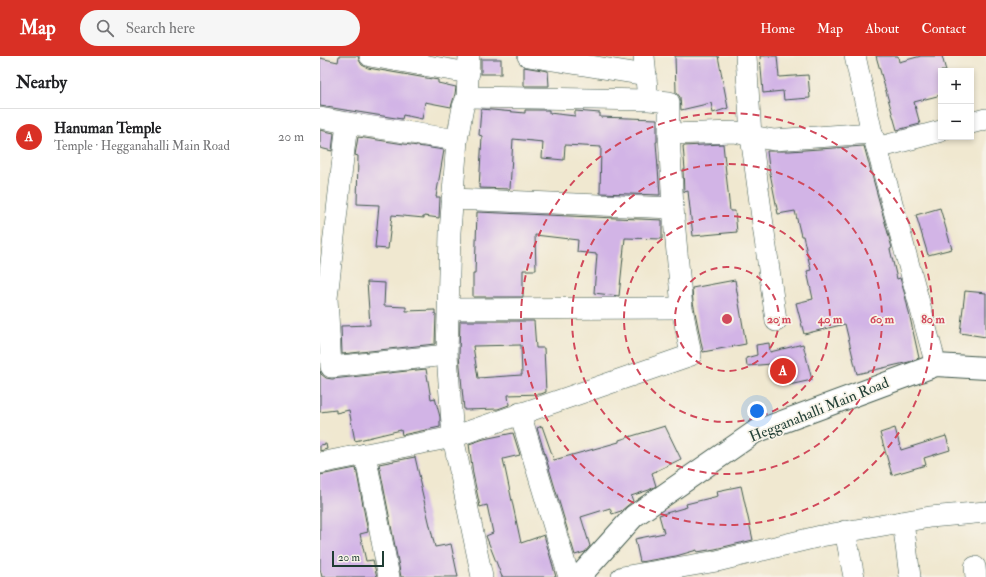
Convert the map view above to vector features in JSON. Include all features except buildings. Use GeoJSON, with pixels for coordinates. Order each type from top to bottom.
{"type":"FeatureCollection","features":[{"type":"Feature","properties":{"kind":"main road","name":"Hegganahalli Main Road"},"geometry":{"type":"LineString","coordinates":[[579,577],[634,516],[755,432],[936,365],[986,368]]}},
{"type":"Feature","properties":{"kind":"street"},"geometry":{"type":"LineString","coordinates":[[370,56],[469,64],[467,97],[463,107],[457,140],[452,199],[447,355],[453,437],[482,577]]}},
{"type":"Feature","properties":{"kind":"street"},"geometry":{"type":"LineString","coordinates":[[528,56],[645,66],[649,100]]}},
{"type":"Feature","properties":{"kind":"street"},"geometry":{"type":"LineString","coordinates":[[746,56],[751,136],[776,321]]}},
{"type":"Feature","properties":{"kind":"street"},"geometry":{"type":"LineString","coordinates":[[855,56],[875,140],[936,365]]}},
{"type":"Feature","properties":{"kind":"street"},"geometry":{"type":"LineString","coordinates":[[320,463],[453,437],[691,355],[682,308],[673,208],[669,134],[669,102],[649,100],[467,97]]}},
{"type":"Feature","properties":{"kind":"street"},"geometry":{"type":"LineString","coordinates":[[320,118],[457,140]]}},
{"type":"Feature","properties":{"kind":"street"},"geometry":{"type":"LineString","coordinates":[[974,122],[986,119]]}},
{"type":"Feature","properties":{"kind":"street"},"geometry":{"type":"LineString","coordinates":[[347,123],[326,298],[326,368],[447,355]]}},
{"type":"Feature","properties":{"kind":"street"},"geometry":{"type":"LineString","coordinates":[[669,134],[736,132],[774,140],[875,140],[938,131]]}},
{"type":"Feature","properties":{"kind":"street"},"geometry":{"type":"LineString","coordinates":[[452,199],[673,208]]}},
{"type":"Feature","properties":{"kind":"street"},"geometry":{"type":"LineString","coordinates":[[449,309],[682,308]]}},
{"type":"Feature","properties":{"kind":"street"},"geometry":{"type":"LineString","coordinates":[[520,413],[569,577]]}},
{"type":"Feature","properties":{"kind":"street"},"geometry":{"type":"LineString","coordinates":[[365,454],[389,577]]}},
{"type":"Feature","properties":{"kind":"street"},"geometry":{"type":"LineString","coordinates":[[624,577],[717,560],[845,531],[930,517],[986,512]]}},
{"type":"Feature","properties":{"kind":"street"},"geometry":{"type":"LineString","coordinates":[[903,522],[910,577]]}},
{"type":"Feature","properties":{"kind":"street"},"geometry":{"type":"LineString","coordinates":[[845,531],[854,577]]}},
{"type":"Feature","properties":{"kind":"place","name":"Hanuman Temple"},"geometry":{"type":"Point","coordinates":[783,371]}}]}
